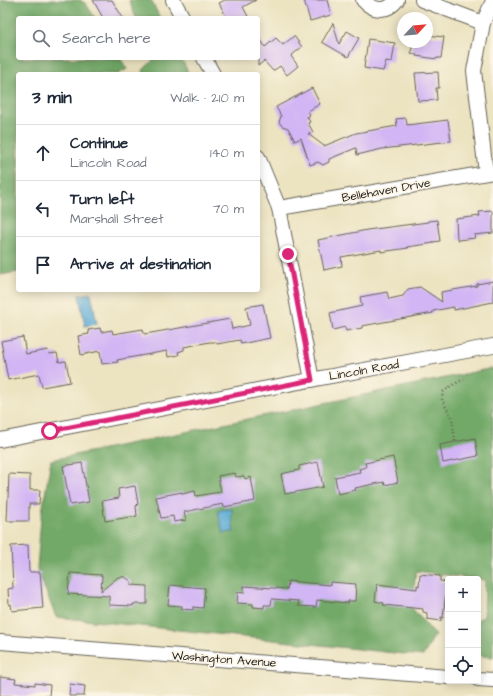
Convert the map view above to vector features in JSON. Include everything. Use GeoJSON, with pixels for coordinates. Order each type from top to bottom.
{"type":"FeatureCollection","features":[{"type":"Feature","properties":{"kind":"street"},"geometry":{"type":"LineString","coordinates":[[173,0],[182,16]]}},
{"type":"Feature","properties":{"kind":"street"},"geometry":{"type":"LineString","coordinates":[[363,0],[368,6],[382,10],[389,8],[397,0]]}},
{"type":"Feature","properties":{"kind":"street"},"geometry":{"type":"LineString","coordinates":[[422,0],[483,23]]}},
{"type":"Feature","properties":{"kind":"street"},"geometry":{"type":"LineString","coordinates":[[489,173],[474,71],[483,23],[493,1]]}},
{"type":"Feature","properties":{"kind":"street"},"geometry":{"type":"LineString","coordinates":[[205,60],[212,72]]}},
{"type":"Feature","properties":{"kind":"street"},"geometry":{"type":"LineString","coordinates":[[260,162],[279,208],[312,380]]}},
{"type":"Feature","properties":{"kind":"street","name":"Bellehaven Drive"},"geometry":{"type":"LineString","coordinates":[[279,208],[489,173]]}},
{"type":"Feature","properties":{"kind":"street","name":"Lincoln Road"},"geometry":{"type":"LineString","coordinates":[[0,440],[493,346]]}},
{"type":"Feature","properties":{"kind":"street","name":"Washington Avenue"},"geometry":{"type":"LineString","coordinates":[[0,642],[445,677]]}},
{"type":"Feature","properties":{"kind":"street"},"geometry":{"type":"LineString","coordinates":[[481,679],[493,680]]}},
{"type":"Feature","properties":{"kind":"path"},"geometry":{"type":"LineString","coordinates":[[455,442],[452,418],[442,400],[443,392],[464,379]]}},
{"type":"Feature","properties":{"kind":"green space"},"geometry":{"type":"Polygon","coordinates":[[[1,0],[80,0],[86,4],[94,16],[16,16],[16,60],[121,60],[127,69],[122,72],[16,72],[16,272],[0,275],[1,0]]]}},
{"type":"Feature","properties":{"kind":"green space"},"geometry":{"type":"Polygon","coordinates":[[[129,0],[151,0],[159,16],[135,16],[129,0]]]}},
{"type":"Feature","properties":{"kind":"green space"},"geometry":{"type":"Polygon","coordinates":[[[153,60],[182,60],[188,72],[144,72],[143,70],[153,60]]]}},
{"type":"Feature","properties":{"kind":"green space"},"geometry":{"type":"Polygon","coordinates":[[[493,368],[493,657],[481,656],[481,618],[484,617],[485,580],[481,579],[481,576],[454,576],[416,571],[412,608],[435,635],[423,656],[56,617],[37,569],[41,518],[51,460],[493,368]]]}},
{"type":"Feature","properties":{"kind":"water"},"geometry":{"type":"Polygon","coordinates":[[[91,293],[97,324],[85,326],[79,295],[91,293]]]}},
{"type":"Feature","properties":{"kind":"water"},"geometry":{"type":"Polygon","coordinates":[[[225,509],[233,510],[231,514],[234,532],[223,533],[218,511],[225,509]]]}},
{"type":"Feature","properties":{"kind":"building"},"geometry":{"type":"Polygon","coordinates":[[[93,0],[112,0],[122,16],[102,16],[93,0]]]}},
{"type":"Feature","properties":{"kind":"building"},"geometry":{"type":"Polygon","coordinates":[[[225,0],[256,0],[243,7],[248,16],[226,16],[219,3],[225,0]]]}},
{"type":"Feature","properties":{"kind":"building"},"geometry":{"type":"Polygon","coordinates":[[[304,0],[327,0],[331,15],[310,21],[304,0]]]}},
{"type":"Feature","properties":{"kind":"building"},"geometry":{"type":"Polygon","coordinates":[[[333,23],[339,44],[347,31],[359,38],[348,57],[322,42],[333,23]]]}},
{"type":"Feature","properties":{"kind":"building"},"geometry":{"type":"Polygon","coordinates":[[[294,36],[302,47],[291,56],[298,66],[287,75],[280,66],[273,71],[264,61],[258,66],[258,60],[260,60],[260,38],[265,47],[276,38],[283,45],[294,36]]]}},
{"type":"Feature","properties":{"kind":"building"},"geometry":{"type":"Polygon","coordinates":[[[433,36],[444,37],[441,58],[437,59],[416,56],[416,54],[411,53],[412,48],[433,48],[433,36]]]}},
{"type":"Feature","properties":{"kind":"building"},"geometry":{"type":"Polygon","coordinates":[[[368,39],[395,43],[392,62],[386,61],[383,71],[364,68],[368,39]]]}},
{"type":"Feature","properties":{"kind":"building"},"geometry":{"type":"Polygon","coordinates":[[[438,72],[439,88],[436,88],[437,100],[418,101],[415,73],[438,72]]]}},
{"type":"Feature","properties":{"kind":"building"},"geometry":{"type":"Polygon","coordinates":[[[312,88],[320,104],[308,111],[310,115],[307,117],[310,122],[308,123],[313,132],[308,134],[324,146],[356,133],[397,126],[396,119],[406,118],[407,125],[448,120],[451,141],[382,149],[357,155],[356,148],[329,159],[329,162],[323,165],[318,162],[310,165],[301,138],[295,141],[288,128],[282,126],[279,122],[281,116],[276,107],[312,88]]]}},
{"type":"Feature","properties":{"kind":"building"},"geometry":{"type":"Polygon","coordinates":[[[493,211],[493,233],[474,235],[475,238],[457,239],[456,219],[480,216],[479,212],[493,211]]]}},
{"type":"Feature","properties":{"kind":"building"},"geometry":{"type":"Polygon","coordinates":[[[437,220],[440,241],[407,247],[408,248],[381,252],[381,250],[341,257],[342,266],[324,270],[318,240],[367,230],[437,220]]]}},
{"type":"Feature","properties":{"kind":"building"},"geometry":{"type":"Polygon","coordinates":[[[493,281],[493,302],[454,310],[454,307],[433,311],[433,313],[362,326],[362,328],[346,331],[345,327],[333,330],[330,313],[362,306],[360,297],[387,292],[389,299],[403,296],[408,289],[420,287],[442,302],[441,292],[477,286],[477,284],[493,281]]]}},
{"type":"Feature","properties":{"kind":"building"},"geometry":{"type":"Polygon","coordinates":[[[263,304],[270,338],[241,344],[240,340],[217,344],[216,342],[210,342],[184,347],[184,350],[178,352],[179,355],[168,357],[167,351],[102,364],[100,351],[81,355],[78,336],[89,334],[88,330],[100,328],[101,332],[112,330],[113,334],[143,329],[144,334],[230,319],[232,329],[250,325],[246,307],[263,304]]]}},
{"type":"Feature","properties":{"kind":"building"},"geometry":{"type":"Polygon","coordinates":[[[23,337],[26,354],[48,350],[49,354],[57,353],[59,362],[66,361],[70,382],[42,387],[39,374],[8,380],[1,341],[23,337]]]}},
{"type":"Feature","properties":{"kind":"building"},"geometry":{"type":"Polygon","coordinates":[[[475,438],[478,456],[443,463],[440,445],[475,438]]]}},
{"type":"Feature","properties":{"kind":"building"},"geometry":{"type":"Polygon","coordinates":[[[393,457],[398,482],[385,485],[384,482],[355,488],[356,490],[338,494],[335,477],[360,472],[359,469],[366,467],[365,463],[393,457]]]}},
{"type":"Feature","properties":{"kind":"building"},"geometry":{"type":"Polygon","coordinates":[[[318,462],[323,487],[285,494],[281,474],[299,470],[299,466],[318,462]]]}},
{"type":"Feature","properties":{"kind":"building"},"geometry":{"type":"Polygon","coordinates":[[[82,463],[89,502],[70,505],[63,466],[82,463]]]}},
{"type":"Feature","properties":{"kind":"building"},"geometry":{"type":"Polygon","coordinates":[[[235,473],[236,477],[244,476],[245,479],[251,477],[255,501],[224,507],[223,504],[184,512],[186,520],[174,522],[173,516],[161,518],[156,497],[195,491],[196,496],[221,492],[218,476],[235,473]]]}},
{"type":"Feature","properties":{"kind":"building"},"geometry":{"type":"Polygon","coordinates":[[[9,474],[30,475],[30,490],[40,490],[39,504],[29,504],[29,521],[7,521],[9,474]]]}},
{"type":"Feature","properties":{"kind":"building"},"geometry":{"type":"Polygon","coordinates":[[[135,486],[138,504],[136,506],[137,516],[105,521],[102,501],[119,498],[118,489],[135,486]]]}},
{"type":"Feature","properties":{"kind":"building"},"geometry":{"type":"Polygon","coordinates":[[[28,545],[29,572],[40,572],[43,608],[12,611],[11,604],[9,605],[8,589],[13,588],[11,546],[28,545]]]}},
{"type":"Feature","properties":{"kind":"building"},"geometry":{"type":"Polygon","coordinates":[[[70,573],[102,575],[101,591],[118,577],[125,577],[131,581],[131,585],[147,586],[147,604],[133,604],[133,606],[109,605],[109,596],[68,594],[70,573]]]}},
{"type":"Feature","properties":{"kind":"building"},"geometry":{"type":"Polygon","coordinates":[[[420,574],[440,576],[440,581],[445,582],[445,600],[443,618],[441,617],[441,621],[427,619],[427,613],[423,612],[423,609],[383,605],[384,603],[375,601],[377,584],[417,589],[417,585],[419,586],[420,574]]]}},
{"type":"Feature","properties":{"kind":"building"},"geometry":{"type":"Polygon","coordinates":[[[288,581],[330,585],[330,582],[356,584],[355,601],[348,601],[348,603],[317,600],[316,607],[298,606],[299,601],[272,599],[271,605],[264,605],[264,608],[253,607],[253,604],[237,603],[238,592],[244,593],[244,586],[287,589],[288,581]]]}},
{"type":"Feature","properties":{"kind":"building"},"geometry":{"type":"Polygon","coordinates":[[[170,585],[205,588],[203,608],[193,607],[193,610],[182,609],[182,606],[168,605],[170,585]]]}},
{"type":"Feature","properties":{"kind":"building"},"geometry":{"type":"Polygon","coordinates":[[[0,677],[16,679],[15,683],[50,685],[49,696],[0,696],[0,677]]]}},
{"type":"Feature","properties":{"kind":"building"},"geometry":{"type":"Polygon","coordinates":[[[70,684],[85,686],[84,696],[69,696],[70,684]]]}},
{"type":"Feature","properties":{"kind":"route"},"geometry":{"type":"LineString","coordinates":[[50,431],[312,380],[288,254]]}}]}
